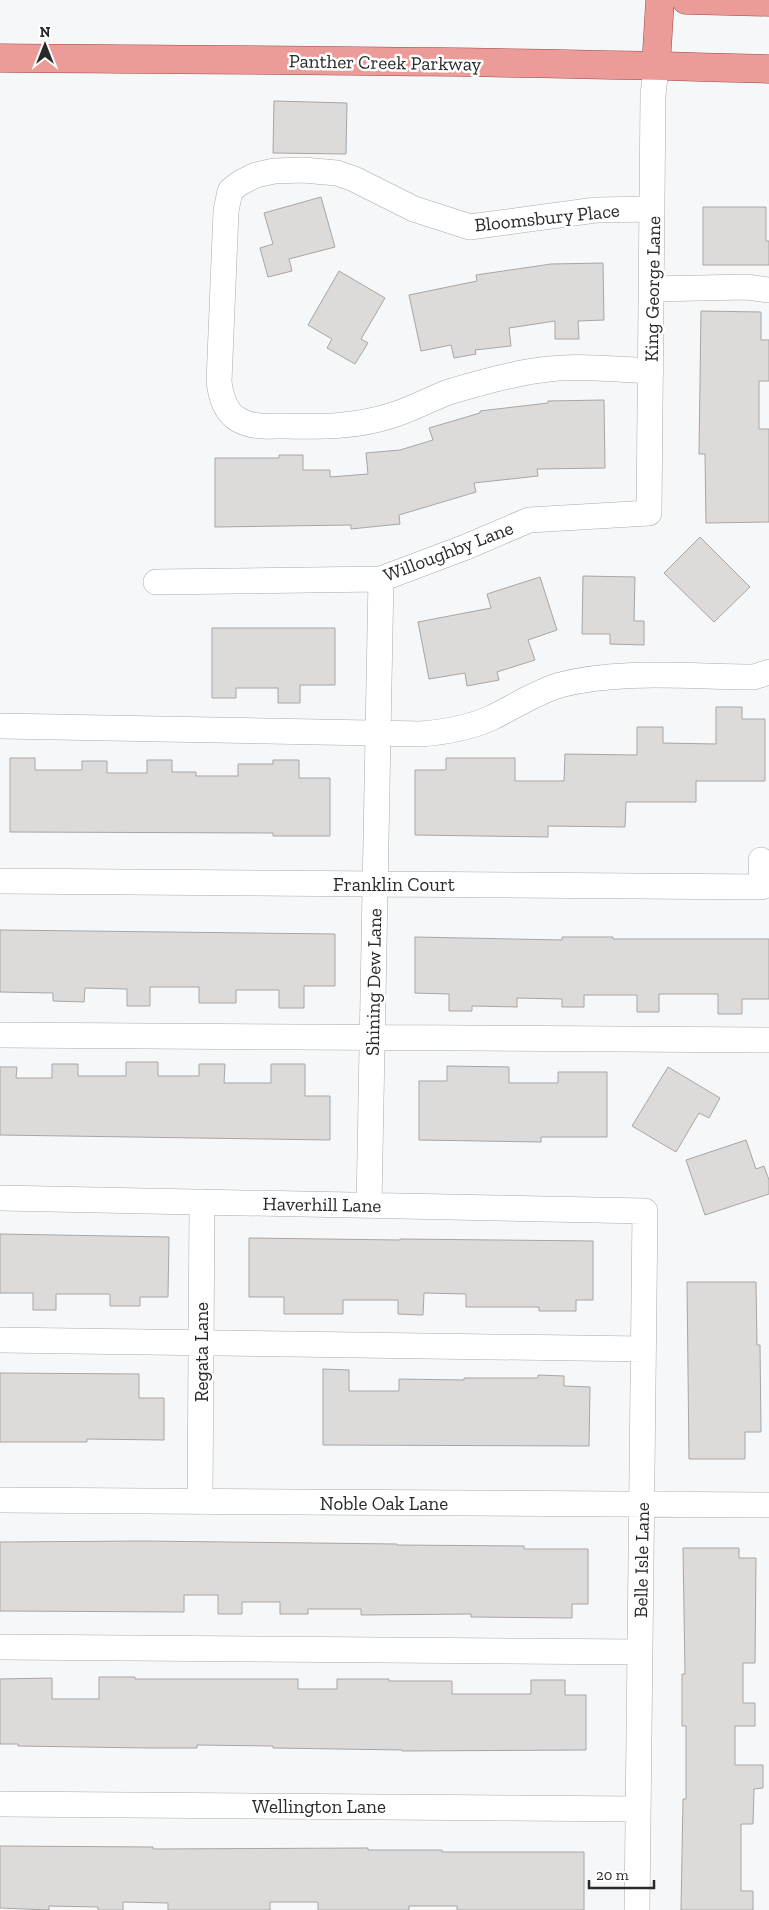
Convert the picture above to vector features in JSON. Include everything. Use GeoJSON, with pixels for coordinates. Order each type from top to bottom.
{"type":"FeatureCollection","features":[{"type":"Feature","properties":{"kind":"main road"},"geometry":{"type":"LineString","coordinates":[[656,66],[660,0]]}},
{"type":"Feature","properties":{"kind":"main road"},"geometry":{"type":"LineString","coordinates":[[686,0],[769,2]]}},
{"type":"Feature","properties":{"kind":"main road","name":"Panther Creek Parkway"},"geometry":{"type":"LineString","coordinates":[[0,58],[769,69]]}},
{"type":"Feature","properties":{"kind":"street","name":"King George Lane"},"geometry":{"type":"LineString","coordinates":[[649,513],[653,96],[656,66]]}},
{"type":"Feature","properties":{"kind":"street","name":"Bloomsbury Place"},"geometry":{"type":"LineString","coordinates":[[651,371],[584,367],[542,370],[493,379],[447,393],[393,415],[368,422],[333,427],[253,426],[237,420],[228,410],[221,397],[219,382],[226,211],[230,191],[240,183],[256,175],[274,171],[303,170],[337,173],[354,179],[414,209],[470,227],[596,210],[652,209]]}},
{"type":"Feature","properties":{"kind":"street"},"geometry":{"type":"LineString","coordinates":[[652,289],[747,287],[769,290]]}},
{"type":"Feature","properties":{"kind":"street","name":"Willoughby Lane"},"geometry":{"type":"LineString","coordinates":[[156,582],[381,579],[466,547],[529,520],[649,513]]}},
{"type":"Feature","properties":{"kind":"street","name":"Shining Dew Lane"},"geometry":{"type":"LineString","coordinates":[[369,1205],[381,579]]}},
{"type":"Feature","properties":{"kind":"street"},"geometry":{"type":"LineString","coordinates":[[0,726],[421,734],[455,731],[489,719],[532,696],[558,686],[587,679],[624,676],[754,677],[769,672]]}},
{"type":"Feature","properties":{"kind":"street","name":"Franklin Court"},"geometry":{"type":"LineString","coordinates":[[0,881],[765,887],[761,860]]}},
{"type":"Feature","properties":{"kind":"street"},"geometry":{"type":"LineString","coordinates":[[0,1035],[769,1040]]}},
{"type":"Feature","properties":{"kind":"street","name":"Haverhill Lane"},"geometry":{"type":"LineString","coordinates":[[0,1198],[644,1211]]}},
{"type":"Feature","properties":{"kind":"street","name":"Regata Lane"},"geometry":{"type":"LineString","coordinates":[[200,1502],[202,1202]]}},
{"type":"Feature","properties":{"kind":"street","name":"Belle Isle Lane"},"geometry":{"type":"LineString","coordinates":[[637,1910],[644,1211]]}},
{"type":"Feature","properties":{"kind":"street"},"geometry":{"type":"LineString","coordinates":[[0,1340],[643,1349]]}},
{"type":"Feature","properties":{"kind":"street","name":"Noble Oak Lane"},"geometry":{"type":"LineString","coordinates":[[0,1500],[769,1506]]}},
{"type":"Feature","properties":{"kind":"street"},"geometry":{"type":"LineString","coordinates":[[0,1648],[640,1652]]}},
{"type":"Feature","properties":{"kind":"street","name":"Wellington Lane"},"geometry":{"type":"LineString","coordinates":[[0,1804],[638,1809]]}},
{"type":"Feature","properties":{"kind":"building"},"geometry":{"type":"Polygon","coordinates":[[[274,101],[347,103],[346,154],[273,153],[274,101]]]}},
{"type":"Feature","properties":{"kind":"building"},"geometry":{"type":"Polygon","coordinates":[[[321,197],[335,247],[289,259],[292,271],[268,277],[260,248],[273,244],[264,213],[321,197]]]}},
{"type":"Feature","properties":{"kind":"building"},"geometry":{"type":"Polygon","coordinates":[[[703,207],[766,207],[766,241],[769,241],[769,265],[703,265],[703,207]]]}},
{"type":"Feature","properties":{"kind":"building"},"geometry":{"type":"Polygon","coordinates":[[[603,263],[604,320],[578,321],[579,339],[555,339],[555,321],[509,328],[511,346],[475,350],[476,354],[454,358],[451,345],[421,351],[409,295],[477,281],[476,275],[551,264],[603,263]]]}},
{"type":"Feature","properties":{"kind":"building"},"geometry":{"type":"Polygon","coordinates":[[[339,271],[385,298],[361,339],[368,343],[355,364],[327,348],[332,339],[308,325],[339,271]]]}},
{"type":"Feature","properties":{"kind":"building"},"geometry":{"type":"Polygon","coordinates":[[[701,311],[761,312],[761,340],[769,340],[769,381],[759,381],[759,429],[769,429],[769,522],[706,523],[705,454],[699,454],[701,311]]]}},
{"type":"Feature","properties":{"kind":"building"},"geometry":{"type":"Polygon","coordinates":[[[604,400],[605,468],[537,469],[538,476],[474,483],[476,492],[399,515],[400,524],[351,529],[351,525],[215,527],[215,458],[279,458],[279,455],[303,455],[303,470],[330,470],[330,477],[368,474],[366,453],[400,450],[433,440],[429,428],[480,413],[480,411],[548,403],[548,401],[604,400]]]}},
{"type":"Feature","properties":{"kind":"building"},"geometry":{"type":"Polygon","coordinates":[[[700,537],[750,587],[714,622],[664,573],[700,537]]]}},
{"type":"Feature","properties":{"kind":"building"},"geometry":{"type":"Polygon","coordinates":[[[583,576],[635,577],[634,621],[644,621],[644,645],[610,644],[610,634],[582,634],[583,576]]]}},
{"type":"Feature","properties":{"kind":"building"},"geometry":{"type":"Polygon","coordinates":[[[540,577],[557,630],[528,640],[535,660],[497,672],[499,680],[467,686],[465,673],[429,679],[418,622],[491,608],[487,594],[540,577]]]}},
{"type":"Feature","properties":{"kind":"building"},"geometry":{"type":"Polygon","coordinates":[[[212,628],[335,628],[335,685],[300,685],[300,703],[278,703],[278,688],[236,688],[236,698],[212,698],[212,628]]]}},
{"type":"Feature","properties":{"kind":"building"},"geometry":{"type":"Polygon","coordinates":[[[716,707],[742,707],[742,719],[765,719],[765,781],[696,781],[696,802],[626,802],[625,827],[548,826],[548,837],[415,835],[415,770],[446,770],[446,758],[515,758],[515,781],[564,781],[565,754],[637,755],[637,727],[663,727],[663,743],[716,744],[716,707]]]}},
{"type":"Feature","properties":{"kind":"building"},"geometry":{"type":"Polygon","coordinates":[[[10,758],[35,758],[35,770],[82,770],[82,761],[107,761],[107,773],[147,773],[147,760],[172,760],[172,772],[196,772],[196,776],[238,776],[238,764],[273,764],[273,760],[299,760],[299,778],[330,778],[330,836],[273,836],[273,833],[10,832],[10,758]]]}},
{"type":"Feature","properties":{"kind":"building"},"geometry":{"type":"Polygon","coordinates":[[[0,930],[335,934],[335,986],[304,986],[304,1008],[279,1008],[279,990],[236,990],[236,1003],[199,1003],[199,987],[150,987],[150,1006],[127,1006],[127,989],[85,988],[84,1002],[53,1001],[53,993],[0,992],[0,930]]]}},
{"type":"Feature","properties":{"kind":"building"},"geometry":{"type":"Polygon","coordinates":[[[415,937],[562,940],[562,937],[613,937],[613,939],[769,939],[769,999],[742,999],[742,1014],[718,1014],[718,994],[659,994],[659,1012],[637,1012],[637,995],[584,995],[584,1007],[562,1007],[562,999],[517,998],[517,1007],[472,1006],[472,1011],[449,1011],[449,994],[415,993],[415,937]]]}},
{"type":"Feature","properties":{"kind":"building"},"geometry":{"type":"Polygon","coordinates":[[[126,1062],[158,1062],[158,1076],[199,1076],[199,1064],[225,1064],[224,1083],[271,1083],[271,1064],[305,1064],[305,1096],[330,1096],[330,1140],[0,1135],[0,1067],[17,1067],[16,1078],[52,1078],[52,1064],[78,1064],[78,1076],[126,1076],[126,1062]]]}},
{"type":"Feature","properties":{"kind":"building"},"geometry":{"type":"Polygon","coordinates":[[[447,1066],[509,1067],[509,1083],[558,1083],[558,1072],[607,1072],[607,1137],[541,1137],[541,1142],[419,1140],[419,1081],[447,1081],[447,1066]]]}},
{"type":"Feature","properties":{"kind":"building"},"geometry":{"type":"Polygon","coordinates":[[[668,1067],[720,1098],[709,1118],[699,1113],[676,1152],[632,1126],[668,1067]]]}},
{"type":"Feature","properties":{"kind":"building"},"geometry":{"type":"Polygon","coordinates":[[[746,1140],[756,1169],[764,1166],[769,1180],[769,1194],[705,1215],[686,1160],[746,1140]]]}},
{"type":"Feature","properties":{"kind":"building"},"geometry":{"type":"Polygon","coordinates":[[[0,1234],[169,1237],[168,1297],[140,1297],[140,1306],[110,1306],[110,1294],[56,1294],[56,1310],[33,1310],[33,1293],[0,1293],[0,1234]]]}},
{"type":"Feature","properties":{"kind":"building"},"geometry":{"type":"Polygon","coordinates":[[[249,1238],[593,1241],[593,1300],[576,1300],[576,1311],[539,1311],[539,1307],[466,1307],[466,1294],[424,1293],[423,1315],[398,1314],[398,1300],[343,1300],[343,1314],[284,1314],[284,1297],[249,1297],[249,1238]]]}},
{"type":"Feature","properties":{"kind":"building"},"geometry":{"type":"Polygon","coordinates":[[[687,1282],[756,1282],[757,1345],[760,1345],[761,1432],[745,1432],[745,1459],[689,1459],[687,1282]]]}},
{"type":"Feature","properties":{"kind":"building"},"geometry":{"type":"Polygon","coordinates":[[[323,1369],[349,1370],[349,1391],[399,1391],[399,1379],[464,1380],[464,1378],[538,1378],[538,1375],[564,1376],[564,1386],[590,1387],[589,1446],[323,1445],[323,1369]]]}},
{"type":"Feature","properties":{"kind":"building"},"geometry":{"type":"Polygon","coordinates":[[[0,1373],[139,1374],[139,1398],[164,1398],[164,1440],[87,1439],[87,1442],[0,1442],[0,1373]]]}},
{"type":"Feature","properties":{"kind":"building"},"geometry":{"type":"Polygon","coordinates":[[[143,1541],[524,1546],[524,1549],[588,1549],[588,1604],[572,1604],[572,1618],[471,1617],[471,1614],[361,1615],[361,1609],[308,1609],[308,1614],[280,1614],[280,1602],[242,1602],[242,1614],[218,1614],[218,1595],[184,1595],[184,1612],[0,1611],[0,1542],[143,1541]]]}},
{"type":"Feature","properties":{"kind":"building"},"geometry":{"type":"Polygon","coordinates":[[[683,1548],[739,1548],[739,1558],[756,1558],[755,1663],[743,1663],[743,1703],[755,1703],[755,1726],[735,1726],[735,1765],[763,1765],[763,1788],[754,1789],[753,1824],[741,1824],[741,1891],[753,1891],[753,1910],[681,1910],[683,1799],[686,1799],[686,1726],[682,1726],[682,1674],[685,1674],[683,1548]]]}},
{"type":"Feature","properties":{"kind":"building"},"geometry":{"type":"Polygon","coordinates":[[[99,1677],[135,1677],[135,1679],[298,1679],[298,1689],[337,1689],[337,1679],[452,1681],[452,1694],[531,1694],[531,1680],[565,1680],[565,1695],[586,1695],[586,1750],[402,1751],[273,1748],[273,1746],[197,1745],[197,1748],[148,1748],[18,1746],[18,1744],[0,1744],[0,1679],[52,1678],[52,1699],[99,1699],[99,1677]]]}},
{"type":"Feature","properties":{"kind":"building"},"geometry":{"type":"Polygon","coordinates":[[[0,1846],[153,1847],[153,1849],[368,1848],[368,1850],[442,1850],[442,1852],[584,1852],[584,1910],[457,1910],[457,1906],[409,1906],[409,1910],[318,1910],[318,1902],[270,1902],[270,1910],[168,1910],[168,1903],[123,1902],[123,1910],[98,1910],[98,1907],[49,1906],[49,1910],[0,1908],[0,1846]]]}}]}
